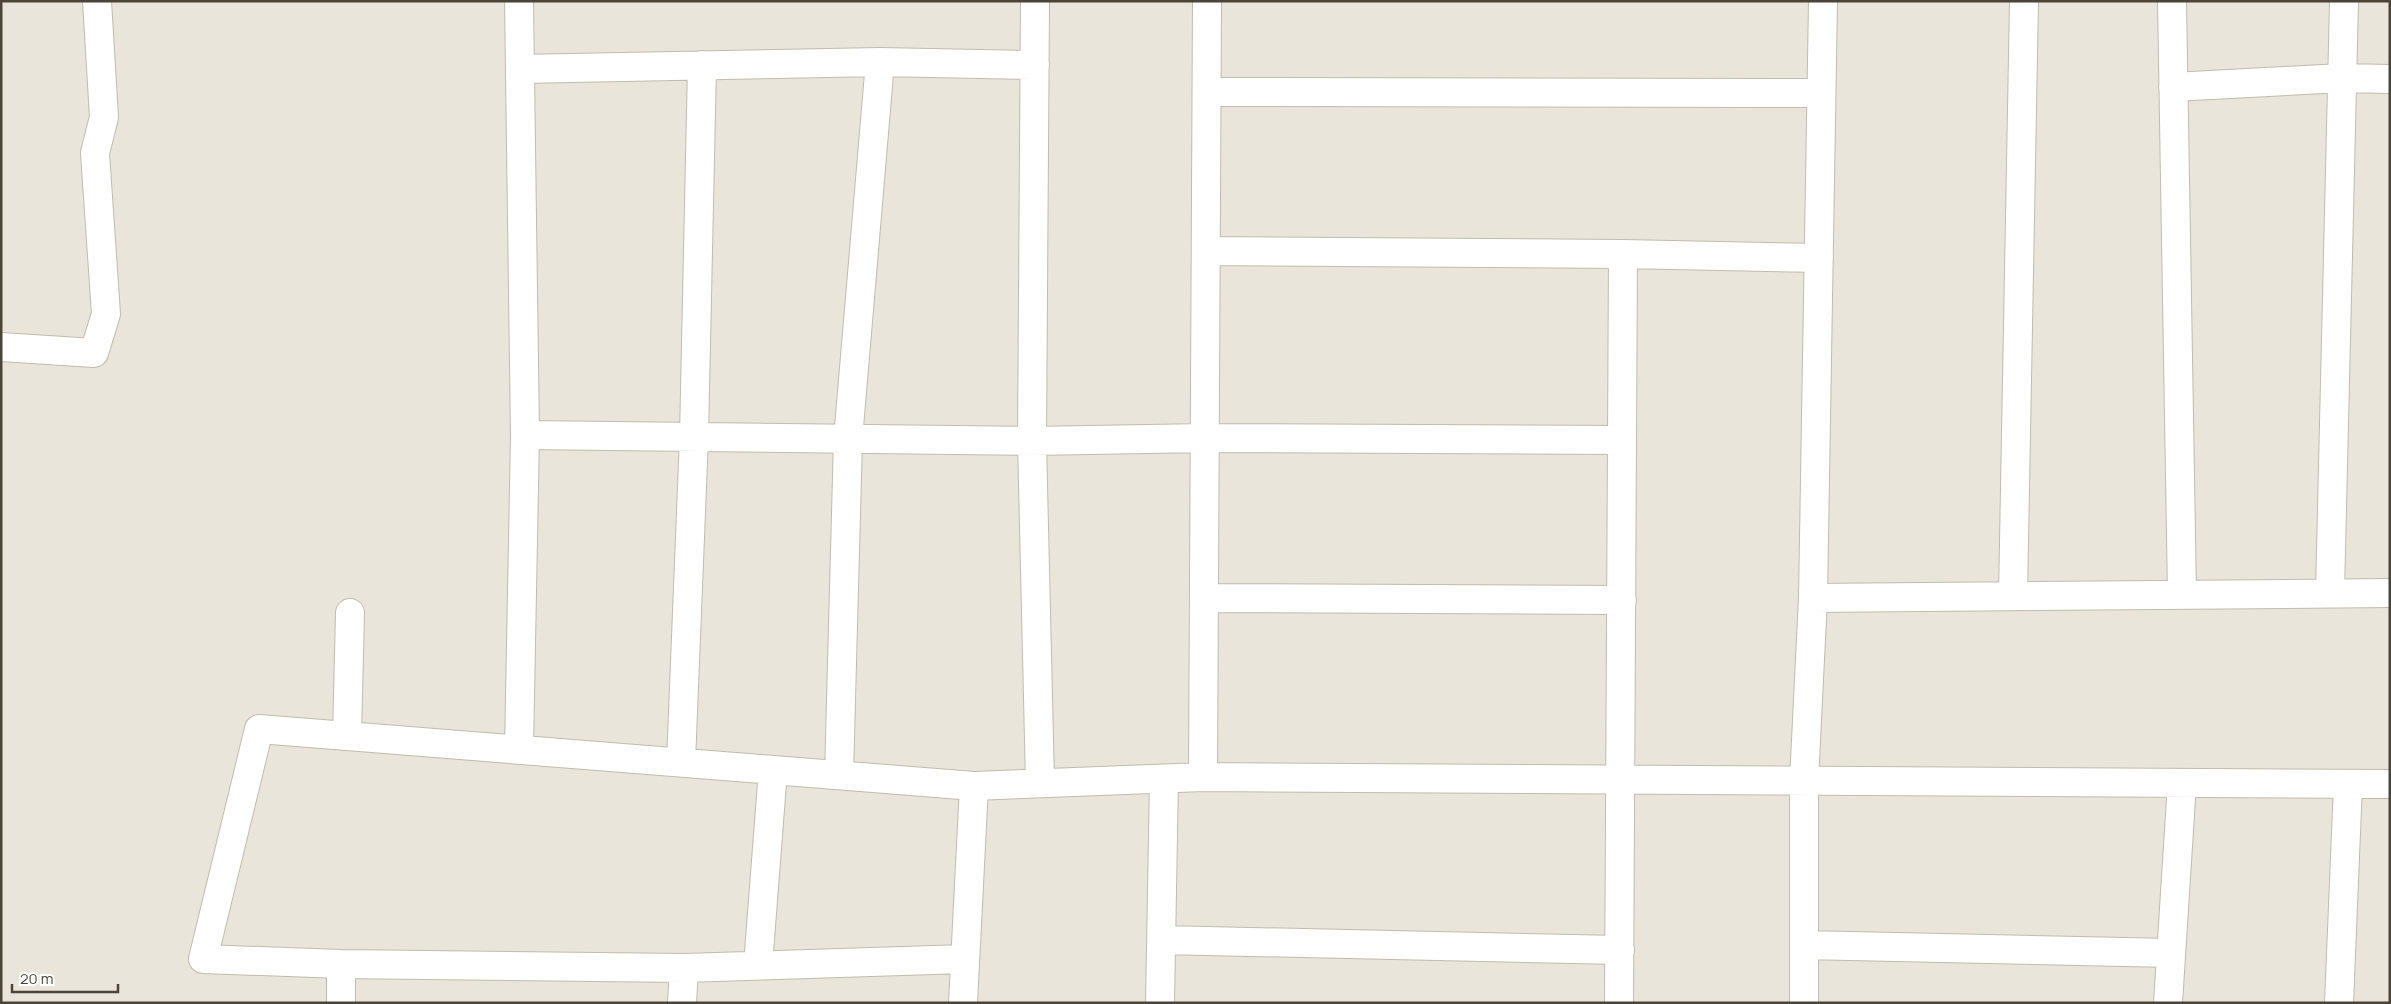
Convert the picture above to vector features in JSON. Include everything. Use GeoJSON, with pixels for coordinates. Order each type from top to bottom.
{"type":"FeatureCollection","features":[{"type":"Feature","properties":{"kind":"street"},"geometry":{"type":"LineString","coordinates":[[1,347],[94,353],[106,314],[96,153],[104,117],[97,1]]}},
{"type":"Feature","properties":{"kind":"street"},"geometry":{"type":"LineString","coordinates":[[519,1],[525,435],[519,750]]}},
{"type":"Feature","properties":{"kind":"street"},"geometry":{"type":"LineString","coordinates":[[1035,1],[1032,442],[1040,783]]}},
{"type":"Feature","properties":{"kind":"street"},"geometry":{"type":"LineString","coordinates":[[1203,778],[1207,1]]}},
{"type":"Feature","properties":{"kind":"street"},"geometry":{"type":"LineString","coordinates":[[1804,1003],[1804,781],[1812,598],[1823,1]]}},
{"type":"Feature","properties":{"kind":"street"},"geometry":{"type":"LineString","coordinates":[[2013,596],[2024,1]]}},
{"type":"Feature","properties":{"kind":"street"},"geometry":{"type":"LineString","coordinates":[[2172,1],[2182,595]]}},
{"type":"Feature","properties":{"kind":"street"},"geometry":{"type":"LineString","coordinates":[[2330,593],[2344,1]]}},
{"type":"Feature","properties":{"kind":"street"},"geometry":{"type":"LineString","coordinates":[[520,69],[880,62],[1035,65]]}},
{"type":"Feature","properties":{"kind":"street"},"geometry":{"type":"LineString","coordinates":[[839,775],[848,439],[880,62]]}},
{"type":"Feature","properties":{"kind":"street"},"geometry":{"type":"LineString","coordinates":[[681,762],[694,437],[702,65]]}},
{"type":"Feature","properties":{"kind":"street"},"geometry":{"type":"LineString","coordinates":[[2173,87],[2342,78],[2390,79]]}},
{"type":"Feature","properties":{"kind":"street"},"geometry":{"type":"LineString","coordinates":[[1207,92],[1821,93]]}},
{"type":"Feature","properties":{"kind":"street"},"geometry":{"type":"LineString","coordinates":[[1206,251],[1623,254],[1819,258]]}},
{"type":"Feature","properties":{"kind":"street"},"geometry":{"type":"LineString","coordinates":[[1619,1003],[1623,254]]}},
{"type":"Feature","properties":{"kind":"street"},"geometry":{"type":"LineString","coordinates":[[525,435],[1032,442],[1205,438],[1622,440]]}},
{"type":"Feature","properties":{"kind":"street"},"geometry":{"type":"LineString","coordinates":[[1812,598],[2390,593]]}},
{"type":"Feature","properties":{"kind":"street"},"geometry":{"type":"LineString","coordinates":[[1204,598],[1622,600]]}},
{"type":"Feature","properties":{"kind":"street"},"geometry":{"type":"LineString","coordinates":[[347,736],[350,613]]}},
{"type":"Feature","properties":{"kind":"street"},"geometry":{"type":"LineString","coordinates":[[965,959],[684,968],[340,964],[203,959],[259,729],[974,786],[1203,778],[2390,784]]}},
{"type":"Feature","properties":{"kind":"street"},"geometry":{"type":"LineString","coordinates":[[758,965],[773,770]]}},
{"type":"Feature","properties":{"kind":"street"},"geometry":{"type":"LineString","coordinates":[[1160,1003],[1163,940],[1164,779]]}},
{"type":"Feature","properties":{"kind":"street"},"geometry":{"type":"LineString","coordinates":[[2168,1003],[2182,783]]}},
{"type":"Feature","properties":{"kind":"street"},"geometry":{"type":"LineString","coordinates":[[2339,1003],[2348,784]]}},
{"type":"Feature","properties":{"kind":"street"},"geometry":{"type":"LineString","coordinates":[[963,1003],[974,786]]}},
{"type":"Feature","properties":{"kind":"street"},"geometry":{"type":"LineString","coordinates":[[1163,940],[1620,950]]}},
{"type":"Feature","properties":{"kind":"street"},"geometry":{"type":"LineString","coordinates":[[1804,945],[2171,953]]}},
{"type":"Feature","properties":{"kind":"street"},"geometry":{"type":"LineString","coordinates":[[340,964],[341,1003]]}},
{"type":"Feature","properties":{"kind":"street"},"geometry":{"type":"LineString","coordinates":[[682,1003],[684,968]]}},
{"type":"Feature","properties":{"kind":"shaded area"},"geometry":{"type":"Polygon","coordinates":[[[1,1],[2390,1],[2390,1003],[1,1003],[1,1]]]}}]}
